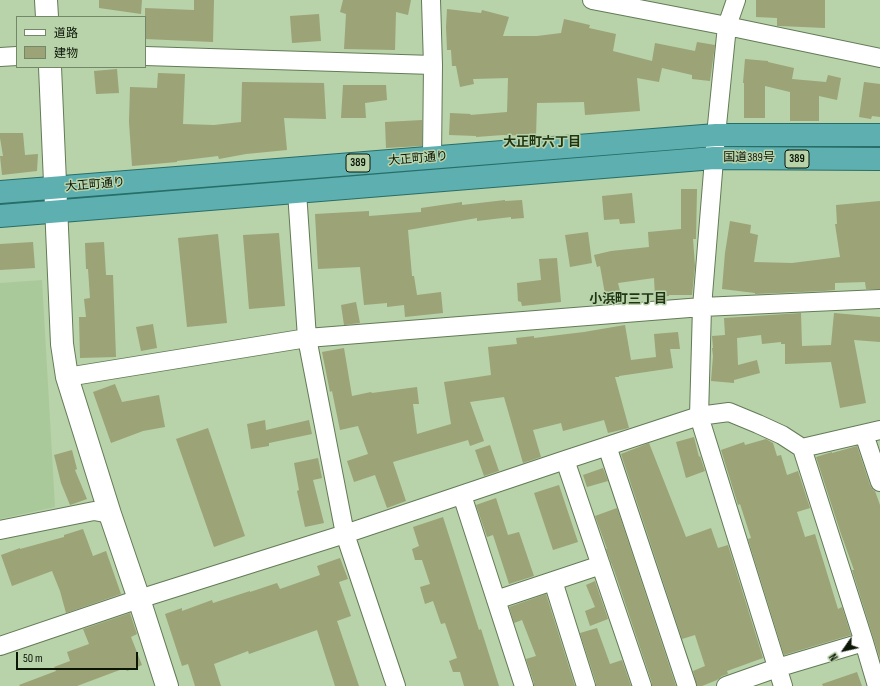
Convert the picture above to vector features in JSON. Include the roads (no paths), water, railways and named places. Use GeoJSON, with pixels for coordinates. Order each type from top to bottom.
{"type":"FeatureCollection","features":[{"type":"Feature","properties":{"kind":"highway","name":"国道389号"},"geometry":{"type":"LineString","coordinates":[[716,135],[880,135]]}},
{"type":"Feature","properties":{"kind":"highway","name":"大正町通り"},"geometry":{"type":"LineString","coordinates":[[0,192],[716,135]]}},
{"type":"Feature","properties":{"kind":"highway","name":"国道389号"},"geometry":{"type":"LineString","coordinates":[[714,158],[880,159]]}},
{"type":"Feature","properties":{"kind":"highway","name":"大正町通り"},"geometry":{"type":"LineString","coordinates":[[0,216],[714,158]]}},
{"type":"Feature","properties":{"kind":"street"},"geometry":{"type":"LineString","coordinates":[[46,0],[47,16]]}},
{"type":"Feature","properties":{"kind":"street"},"geometry":{"type":"LineString","coordinates":[[431,0],[433,65],[432,157]]}},
{"type":"Feature","properties":{"kind":"street"},"geometry":{"type":"LineString","coordinates":[[592,0],[880,58]]}},
{"type":"Feature","properties":{"kind":"street"},"geometry":{"type":"LineString","coordinates":[[736,0],[726,26],[716,135],[702,307],[699,416],[783,686]]}},
{"type":"Feature","properties":{"kind":"street"},"geometry":{"type":"LineString","coordinates":[[0,57],[16,56]]}},
{"type":"Feature","properties":{"kind":"street"},"geometry":{"type":"LineString","coordinates":[[146,56],[433,65]]}},
{"type":"Feature","properties":{"kind":"street"},"geometry":{"type":"LineString","coordinates":[[50,68],[62,344],[66,377],[167,686]]}},
{"type":"Feature","properties":{"kind":"street"},"geometry":{"type":"LineString","coordinates":[[297,192],[307,338],[345,534],[396,686]]}},
{"type":"Feature","properties":{"kind":"street"},"geometry":{"type":"LineString","coordinates":[[66,377],[307,338],[702,307],[880,299]]}},
{"type":"Feature","properties":{"kind":"street"},"geometry":{"type":"LineString","coordinates":[[0,646],[139,599],[345,534],[699,416],[729,412],[782,435],[802,448],[877,680]]}},
{"type":"Feature","properties":{"kind":"street"},"geometry":{"type":"LineString","coordinates":[[802,448],[872,432],[880,482]]}},
{"type":"Feature","properties":{"kind":"street"},"geometry":{"type":"LineString","coordinates":[[607,446],[686,686]]}},
{"type":"Feature","properties":{"kind":"street"},"geometry":{"type":"LineString","coordinates":[[565,460],[642,686]]}},
{"type":"Feature","properties":{"kind":"street"},"geometry":{"type":"LineString","coordinates":[[462,495],[524,686]]}},
{"type":"Feature","properties":{"kind":"street"},"geometry":{"type":"LineString","coordinates":[[0,530],[94,511],[110,514]]}},
{"type":"Feature","properties":{"kind":"street"},"geometry":{"type":"LineString","coordinates":[[496,600],[601,565]]}},
{"type":"Feature","properties":{"kind":"street"},"geometry":{"type":"LineString","coordinates":[[553,581],[586,686]]}},
{"type":"Feature","properties":{"kind":"street"},"geometry":{"type":"LineString","coordinates":[[726,686],[777,668],[864,642]]}},
{"type":"Feature","properties":{"kind":"district","name":"大正町六丁目"},"geometry":{"type":"Point","coordinates":[542,143]}},
{"type":"Feature","properties":{"kind":"district","name":"小浜町三丁目"},"geometry":{"type":"Point","coordinates":[628,300]}}]}
